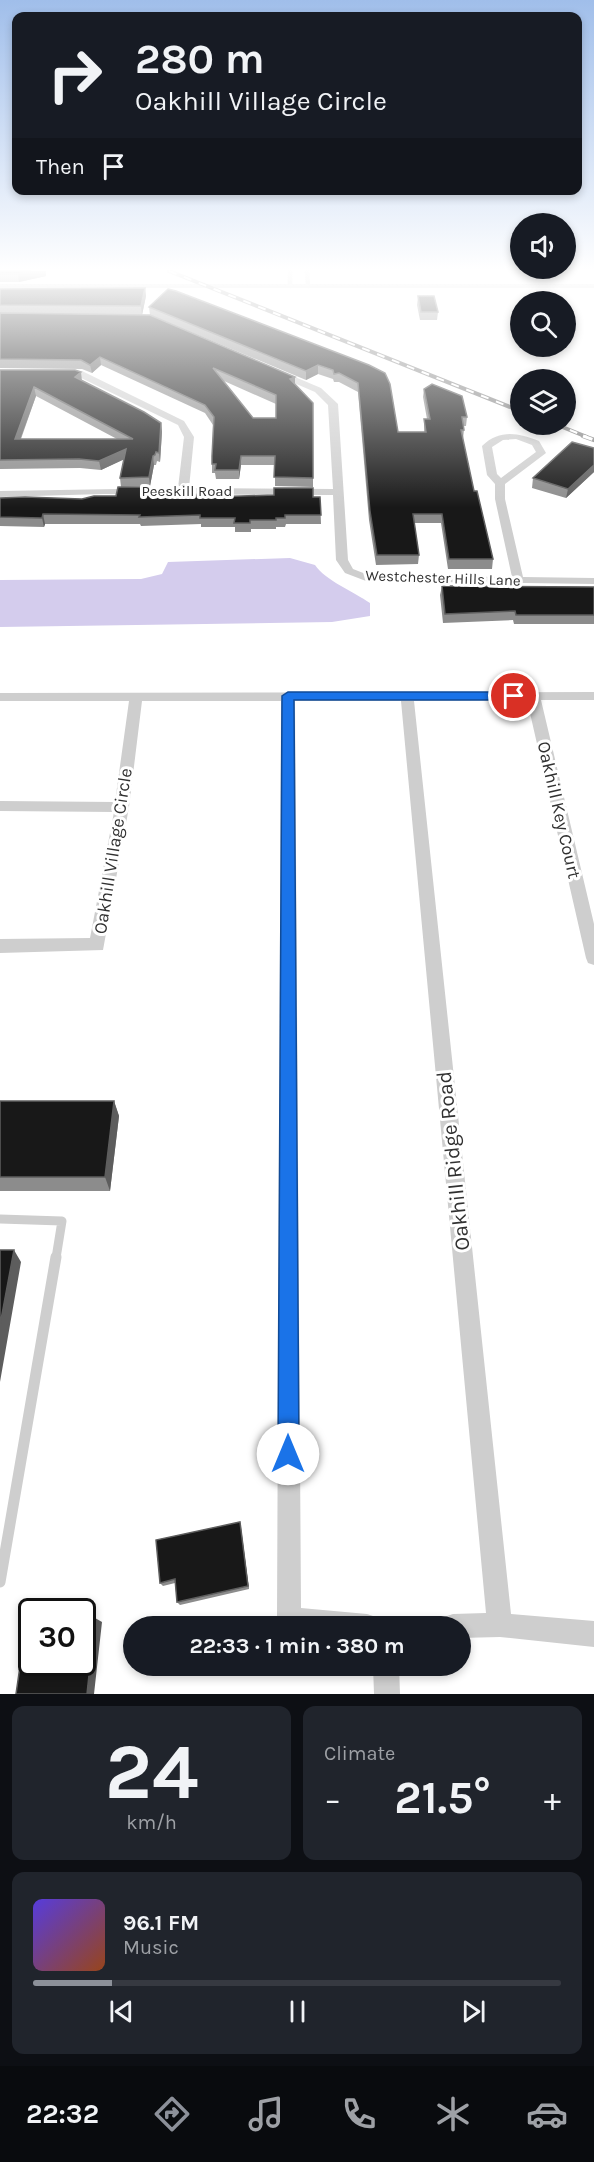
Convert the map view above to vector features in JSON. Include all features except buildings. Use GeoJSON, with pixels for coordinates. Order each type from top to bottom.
{"type":"FeatureCollection","features":[{"type":"Feature","properties":{"kind":"street","name":"Westchester Hills Lane"},"geometry":{"type":"LineString","coordinates":[[268,368],[318,390],[333,404],[342,560],[349,571],[357,576],[370,579],[594,580]]}},
{"type":"Feature","properties":{"kind":"street"},"geometry":{"type":"LineString","coordinates":[[45,373],[79,373],[181,423],[189,437],[183,490]]}},
{"type":"Feature","properties":{"kind":"street"},"geometry":{"type":"LineString","coordinates":[[500,483],[540,456],[540,446],[529,439],[516,436],[501,437],[490,442],[486,451],[492,475],[500,483],[500,499],[518,580]]}},
{"type":"Feature","properties":{"kind":"street","name":"Peeskill Road"},"geometry":{"type":"LineString","coordinates":[[0,494],[183,490],[338,492]]}},
{"type":"Feature","properties":{"kind":"street"},"geometry":{"type":"LineString","coordinates":[[0,696],[594,696]]}},
{"type":"Feature","properties":{"kind":"street","name":"Oakhill Village Circle"},"geometry":{"type":"LineString","coordinates":[[0,946],[97,945],[122,807],[136,696]]}},
{"type":"Feature","properties":{"kind":"street"},"geometry":{"type":"LineString","coordinates":[[288,696],[289,1616]]}},
{"type":"Feature","properties":{"kind":"street","name":"Oakhill Ridge Road"},"geometry":{"type":"LineString","coordinates":[[407,696],[500,1625]]}},
{"type":"Feature","properties":{"kind":"street","name":"Oakhill Key Court"},"geometry":{"type":"LineString","coordinates":[[533,696],[594,958]]}},
{"type":"Feature","properties":{"kind":"street"},"geometry":{"type":"LineString","coordinates":[[0,806],[122,807]]}},
{"type":"Feature","properties":{"kind":"street"},"geometry":{"type":"LineString","coordinates":[[471,1626],[500,1625],[594,1634]]}},
{"type":"Feature","properties":{"kind":"street"},"geometry":{"type":"LineString","coordinates":[[386,1676],[387,1694]]}},
{"type":"Feature","properties":{"kind":"lane"},"geometry":{"type":"LineString","coordinates":[[0,1219],[62,1221],[0,1582]]}},
{"type":"Feature","properties":{"kind":"shaded area"},"geometry":{"type":"Polygon","coordinates":[[[290,558],[315,565],[333,581],[370,603],[370,616],[332,622],[0,627],[0,580],[141,579],[162,574],[168,562],[290,558]]]}},
{"type":"Feature","properties":{"kind":"railway"},"geometry":{"type":"LineString","coordinates":[[367,350],[510,407]]}},
{"type":"Feature","properties":{"kind":"railway"},"geometry":{"type":"LineString","coordinates":[[576,433],[587,437]]}},
{"type":"Feature","properties":{"kind":"railway"},"geometry":{"type":"LineString","coordinates":[[583,436],[594,440]]}},
{"type":"Feature","properties":{"kind":"route"},"geometry":{"type":"LineString","coordinates":[[288,1454],[288,696],[514,696]]}}]}
